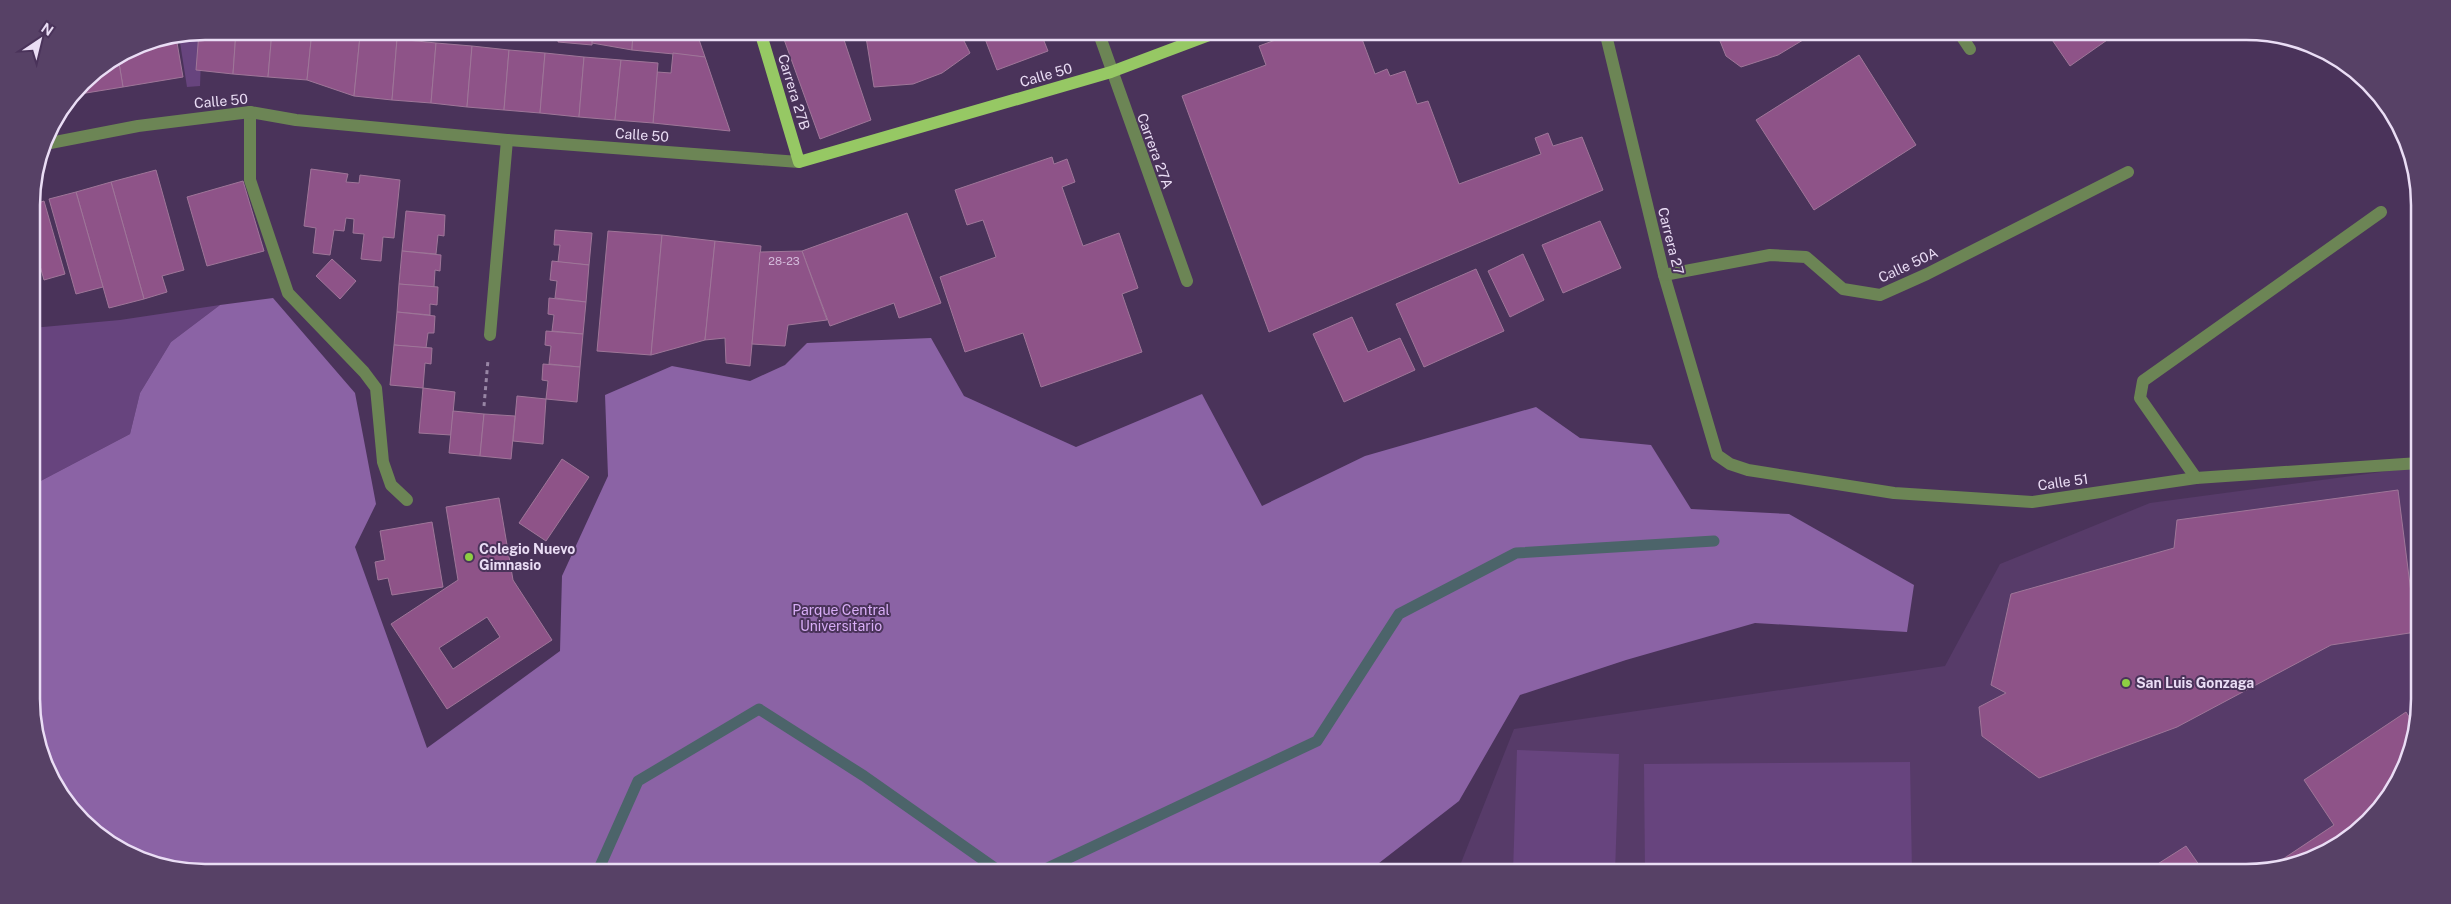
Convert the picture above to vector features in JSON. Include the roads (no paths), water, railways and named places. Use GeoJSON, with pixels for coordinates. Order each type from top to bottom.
{"type":"FeatureCollection","features":[{"type":"Feature","properties":{"kind":"main road","name":"Carrera 27B"},"geometry":{"type":"LineString","coordinates":[[763,40],[799,162]]}},
{"type":"Feature","properties":{"kind":"main road","name":"Calle 50"},"geometry":{"type":"LineString","coordinates":[[799,162],[1110,72],[1196,40]]}},
{"type":"Feature","properties":{"kind":"street","name":"Carrera 27A"},"geometry":{"type":"LineString","coordinates":[[1101,40],[1110,72],[1187,281]]}},
{"type":"Feature","properties":{"kind":"street","name":"Carrera 27"},"geometry":{"type":"LineString","coordinates":[[1607,40],[1664,275],[1717,455]]}},
{"type":"Feature","properties":{"kind":"street"},"geometry":{"type":"LineString","coordinates":[[1964,40],[1970,49]]}},
{"type":"Feature","properties":{"kind":"street","name":"Calle 50"},"geometry":{"type":"LineString","coordinates":[[53,142],[138,126],[250,112],[296,120],[507,140],[799,162]]}},
{"type":"Feature","properties":{"kind":"street"},"geometry":{"type":"LineString","coordinates":[[250,112],[250,180],[288,293],[364,372],[376,388],[384,462],[391,485],[407,500]]}},
{"type":"Feature","properties":{"kind":"street"},"geometry":{"type":"LineString","coordinates":[[490,335],[507,140]]}},
{"type":"Feature","properties":{"kind":"street","name":"Calle 50A"},"geometry":{"type":"LineString","coordinates":[[1664,275],[1770,254],[1806,257],[1843,289],[1880,295],[1927,274],[2128,172]]}},
{"type":"Feature","properties":{"kind":"street"},"geometry":{"type":"LineString","coordinates":[[2196,478],[2140,398],[2143,381],[2381,212]]}},
{"type":"Feature","properties":{"kind":"street","name":"Calle 51"},"geometry":{"type":"LineString","coordinates":[[1717,455],[1730,464],[1748,470],[1894,493],[2032,502],[2196,478],[2411,464]]}},
{"type":"Feature","properties":{"kind":"waterway"},"geometry":{"type":"LineString","coordinates":[[1056,864],[1317,741],[1399,614],[1516,553],[1714,541]]}},
{"type":"Feature","properties":{"kind":"waterway"},"geometry":{"type":"LineString","coordinates":[[601,864],[638,781],[759,709],[864,776],[989,864]]}},
{"type":"Feature","properties":{"kind":"place","name":"Colegio Nuevo Gimnasio"},"geometry":{"type":"Point","coordinates":[469,557]}},
{"type":"Feature","properties":{"kind":"place","name":"San Luis Gonzaga"},"geometry":{"type":"Point","coordinates":[2126,683]}},
{"type":"Feature","properties":{"kind":"park label","name":"Parque Central Universitario"},"geometry":{"type":"Point","coordinates":[841,618]}}]}
